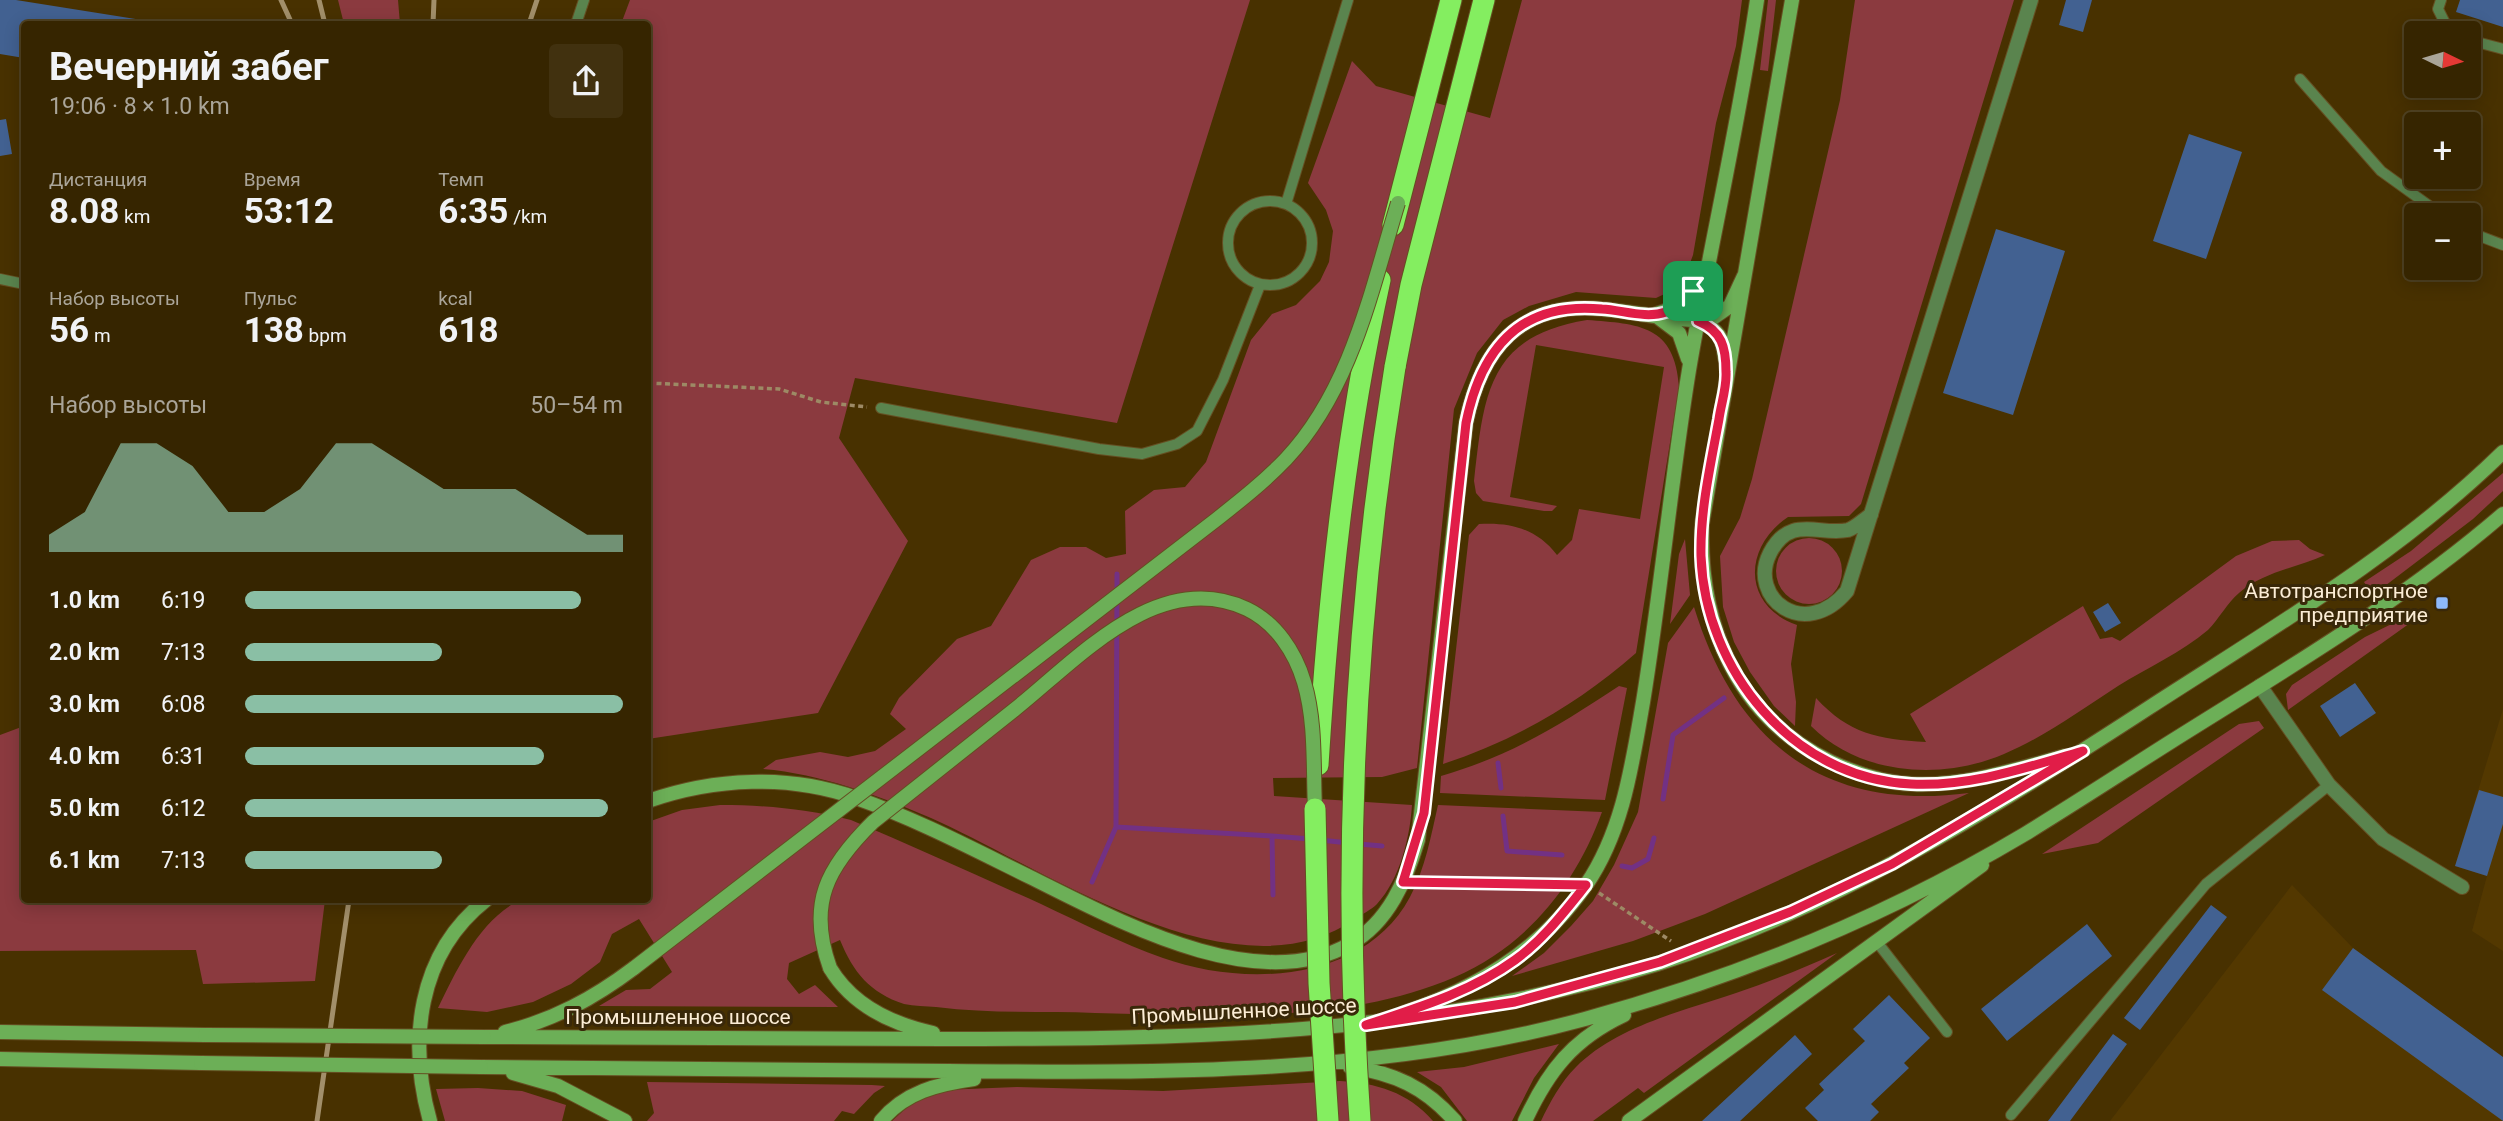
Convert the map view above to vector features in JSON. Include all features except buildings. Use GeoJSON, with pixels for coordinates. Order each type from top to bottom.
{"type":"FeatureCollection","features":[{"type":"Feature","properties":{"kind":"highway"},"geometry":{"type":"LineString","coordinates":[[1325,1121],[1316,1060],[1315,809],[1336,542],[1363,365],[1398,203],[1451,0]]}},
{"type":"Feature","properties":{"kind":"highway"},"geometry":{"type":"LineString","coordinates":[[1360,1121],[1352,981],[1350,835],[1353,741],[1368,552],[1380,456],[1409,299],[1484,0]]}},
{"type":"Feature","properties":{"kind":"main road"},"geometry":{"type":"LineString","coordinates":[[1465,71],[1490,0]]}},
{"type":"Feature","properties":{"kind":"main road"},"geometry":{"type":"LineString","coordinates":[[1366,1025],[1449,995],[1516,960],[1543,936],[1586,885],[1615,827],[1631,770],[1652,650],[1689,371],[1757,0]]}},
{"type":"Feature","properties":{"kind":"main road"},"geometry":{"type":"LineString","coordinates":[[1792,0],[1702,524],[1703,581],[1723,652],[1741,685],[1763,712],[1791,738],[1819,756],[1851,771],[1910,784],[1968,781],[2083,751]]}},
{"type":"Feature","properties":{"kind":"main road"},"geometry":{"type":"LineString","coordinates":[[484,1037],[534,1025],[602,992],[1217,519],[1286,459],[1311,427],[1344,369],[1398,203]]}},
{"type":"Feature","properties":{"kind":"main road"},"geometry":{"type":"LineString","coordinates":[[1651,315],[1668,311],[1683,300],[1707,270]]}},
{"type":"Feature","properties":{"kind":"main road"},"geometry":{"type":"LineString","coordinates":[[651,800],[703,786],[735,782],[795,785],[855,797],[946,836],[1142,931],[1201,951],[1255,960],[1310,957],[1351,943],[1384,914],[1403,882],[1424,813],[1465,433],[1477,381],[1500,343],[1516,328],[1534,318],[1556,310],[1579,307],[1698,321],[1710,320],[1724,312],[1744,276]]}},
{"type":"Feature","properties":{"kind":"main road"},"geometry":{"type":"LineString","coordinates":[[1651,315],[1667,321],[1679,333],[1686,348],[1689,371]]}},
{"type":"Feature","properties":{"kind":"main road"},"geometry":{"type":"LineString","coordinates":[[1698,321],[1710,326],[1721,336],[1727,374]]}},
{"type":"Feature","properties":{"kind":"main road","name":"Промышленное шоссе"},"geometry":{"type":"LineString","coordinates":[[0,1032],[1130,1039],[1366,1025],[1515,1002],[1660,962],[1790,912],[1892,864],[2083,751],[2342,583],[2428,521],[2503,452]]}},
{"type":"Feature","properties":{"kind":"main road"},"geometry":{"type":"LineString","coordinates":[[1629,1121],[2022,835],[2424,579],[2503,514]]}},
{"type":"Feature","properties":{"kind":"main road"},"geometry":{"type":"LineString","coordinates":[[958,1039],[917,1030],[872,1010],[839,983],[830,968],[819,928],[820,905],[827,881],[852,842],[873,822],[1121,624],[1172,602],[1213,598],[1232,603],[1268,622],[1285,642],[1303,679],[1309,701],[1315,809]]}},
{"type":"Feature","properties":{"kind":"main road"},"geometry":{"type":"LineString","coordinates":[[0,1059],[1020,1072],[1390,1057],[1582,1020],[1769,958],[1869,915],[2022,835]]}},
{"type":"Feature","properties":{"kind":"main road"},"geometry":{"type":"LineString","coordinates":[[430,1121],[418,1059],[422,1003],[441,953],[457,929],[483,903]]}},
{"type":"Feature","properties":{"kind":"main road"},"geometry":{"type":"LineString","coordinates":[[1525,1121],[1551,1073],[1572,1048],[1595,1028],[1669,993]]}},
{"type":"Feature","properties":{"kind":"main road"},"geometry":{"type":"LineString","coordinates":[[1316,1060],[1400,1078],[1421,1089],[1455,1121]]}},
{"type":"Feature","properties":{"kind":"main road"},"geometry":{"type":"LineString","coordinates":[[481,1067],[558,1086],[619,1117]]}},
{"type":"Feature","properties":{"kind":"main road"},"geometry":{"type":"LineString","coordinates":[[881,1121],[904,1100],[924,1089],[1020,1072]]}},
{"type":"Feature","properties":{"kind":"street"},"geometry":{"type":"LineString","coordinates":[[1871,515],[1848,530],[1803,527],[1784,537],[1770,552],[1764,573],[1769,591],[1780,606],[1799,615],[1818,614],[1835,606],[1847,591],[1871,515],[2031,0]]}},
{"type":"Feature","properties":{"kind":"street"},"geometry":{"type":"LineString","coordinates":[[2260,685],[2329,785],[2383,839],[2462,887]]}},
{"type":"Feature","properties":{"kind":"lane"},"geometry":{"type":"LineString","coordinates":[[577,21],[584,0]]}},
{"type":"Feature","properties":{"kind":"lane"},"geometry":{"type":"LineString","coordinates":[[1286,204],[1348,0]]}},
{"type":"Feature","properties":{"kind":"lane"},"geometry":{"type":"LineString","coordinates":[[2441,0],[2438,9],[2444,21]]}},
{"type":"Feature","properties":{"kind":"lane"},"geometry":{"type":"LineString","coordinates":[[2482,44],[2503,50]]}},
{"type":"Feature","properties":{"kind":"lane"},"geometry":{"type":"LineString","coordinates":[[2300,79],[2381,171],[2425,203]]}},
{"type":"Feature","properties":{"kind":"lane"},"geometry":{"type":"LineString","coordinates":[[1269,201],[1286,204],[1301,214],[1311,230],[1313,248],[1307,265],[1295,278],[1278,285],[1260,285],[1244,277],[1233,264],[1228,248],[1230,230],[1238,215],[1252,205],[1269,201]]}},
{"type":"Feature","properties":{"kind":"lane"},"geometry":{"type":"LineString","coordinates":[[2481,237],[2503,245]]}},
{"type":"Feature","properties":{"kind":"lane"},"geometry":{"type":"LineString","coordinates":[[0,279],[21,283]]}},
{"type":"Feature","properties":{"kind":"lane"},"geometry":{"type":"LineString","coordinates":[[881,408],[1099,449],[1142,454],[1177,444],[1196,431],[1202,421],[1223,380],[1260,285]]}},
{"type":"Feature","properties":{"kind":"lane"},"geometry":{"type":"LineString","coordinates":[[2011,1115],[2206,884],[2329,785]]}},
{"type":"Feature","properties":{"kind":"lane"},"geometry":{"type":"LineString","coordinates":[[1877,942],[1947,1032]]}},
{"type":"Feature","properties":{"kind":"path"},"geometry":{"type":"LineString","coordinates":[[651,383],[779,389],[821,402],[881,408]]}},
{"type":"Feature","properties":{"kind":"path"},"geometry":{"type":"LineString","coordinates":[[1403,882],[1586,885],[1687,952]]}},
{"type":"Feature","properties":{"kind":"shaded area"},"geometry":{"type":"Polygon","coordinates":[[[338,0],[398,0],[400,21],[343,21],[338,0]]]}},
{"type":"Feature","properties":{"kind":"shaded area"},"geometry":{"type":"Polygon","coordinates":[[[630,0],[1250,0],[1117,423],[855,378],[839,438],[908,541],[818,713],[651,739],[651,21],[622,21],[630,0]]]}},
{"type":"Feature","properties":{"kind":"shaded area"},"geometry":{"type":"Polygon","coordinates":[[[1522,0],[1742,0],[1736,46],[1716,123],[1693,255],[1686,274],[1671,291],[1656,298],[1576,292],[1529,306],[1503,320],[1477,353],[1454,409],[1417,768],[1382,777],[1273,778],[1274,796],[1412,805],[1409,830],[1398,870],[1377,904],[1355,919],[1307,941],[1254,946],[1197,937],[1140,919],[1083,894],[977,840],[890,801],[827,781],[763,769],[776,760],[820,752],[848,757],[875,751],[906,729],[890,714],[899,698],[957,639],[991,626],[1031,560],[1060,547],[1086,547],[1106,558],[1126,554],[1125,511],[1154,490],[1185,487],[1206,462],[1251,340],[1272,314],[1296,305],[1320,281],[1329,262],[1333,231],[1326,210],[1308,183],[1352,61],[1376,86],[1490,118],[1522,0]]]}},
{"type":"Feature","properties":{"kind":"shaded area"},"geometry":{"type":"Polygon","coordinates":[[[1768,0],[1776,0],[1768,71],[1760,70],[1768,0]]]}},
{"type":"Feature","properties":{"kind":"shaded area"},"geometry":{"type":"Polygon","coordinates":[[[1855,0],[2014,0],[1861,504],[1849,516],[1788,517],[1773,529],[1757,559],[1755,575],[1758,590],[1766,604],[1779,616],[1797,625],[1791,664],[1796,702],[1795,726],[1774,706],[1750,672],[1734,642],[1723,607],[1720,556],[1740,518],[1752,479],[1840,100],[1855,0]]]}},
{"type":"Feature","properties":{"kind":"shaded area"},"geometry":{"type":"Polygon","coordinates":[[[1587,320],[1623,323],[1651,332],[1662,340],[1676,366],[1679,387],[1636,653],[1592,688],[1546,718],[1496,744],[1443,764],[1469,535],[1479,524],[1512,526],[1532,533],[1557,555],[1572,540],[1579,509],[1640,519],[1664,367],[1536,345],[1510,497],[1557,506],[1552,511],[1544,511],[1483,501],[1476,493],[1474,481],[1482,421],[1497,374],[1510,355],[1529,340],[1554,328],[1587,320]]]}},
{"type":"Feature","properties":{"kind":"shaded area"},"geometry":{"type":"Polygon","coordinates":[[[2503,473],[2503,491],[2473,519],[2373,595],[2364,582],[2411,551],[2503,473]]]}},
{"type":"Feature","properties":{"kind":"shaded area"},"geometry":{"type":"Polygon","coordinates":[[[1809,538],[1832,548],[1842,571],[1832,594],[1809,604],[1786,594],[1776,571],[1786,548],[1809,538]]]}},
{"type":"Feature","properties":{"kind":"shaded area"},"geometry":{"type":"Polygon","coordinates":[[[1685,539],[1690,595],[1670,624],[1679,554],[1685,539]]]}},
{"type":"Feature","properties":{"kind":"shaded area"},"geometry":{"type":"Polygon","coordinates":[[[2299,540],[2310,549],[2325,555],[2269,575],[2248,586],[2235,597],[2208,630],[2187,646],[2048,731],[2004,754],[1980,763],[1954,768],[1902,768],[1877,764],[1853,755],[1811,726],[1816,698],[1840,720],[1865,732],[1893,739],[1926,742],[1910,714],[2083,606],[2100,639],[2112,637],[2120,641],[2236,556],[2272,541],[2299,540]]]}},
{"type":"Feature","properties":{"kind":"shaded area"},"geometry":{"type":"Polygon","coordinates":[[[1694,607],[1712,655],[1734,696],[1761,731],[1793,758],[1829,778],[1871,791],[1917,796],[1969,793],[1705,914],[1633,941],[1512,976],[1544,953],[1571,926],[1593,901],[1614,865],[1638,812],[1668,643],[1694,607]]]}},
{"type":"Feature","properties":{"kind":"shaded area"},"geometry":{"type":"Polygon","coordinates":[[[2412,614],[2420,616],[2288,710],[2286,694],[2292,685],[2365,637],[2412,614]]]}},
{"type":"Feature","properties":{"kind":"shaded area"},"geometry":{"type":"Polygon","coordinates":[[[1619,686],[1627,688],[1605,800],[1440,793],[1441,776],[1490,759],[1534,738],[1619,686]]]}},
{"type":"Feature","properties":{"kind":"shaded area"},"geometry":{"type":"Polygon","coordinates":[[[2503,709],[2503,951],[2472,931],[2487,876],[2455,866],[2503,709]]]}},
{"type":"Feature","properties":{"kind":"shaded area"},"geometry":{"type":"Polygon","coordinates":[[[2259,721],[2264,728],[2098,843],[2042,854],[2239,724],[2259,721]]]}},
{"type":"Feature","properties":{"kind":"shaded area"},"geometry":{"type":"Polygon","coordinates":[[[21,727],[21,903],[325,903],[315,981],[203,984],[196,950],[0,951],[0,735],[21,727]]]}},
{"type":"Feature","properties":{"kind":"shaded area"},"geometry":{"type":"Polygon","coordinates":[[[720,805],[754,806],[786,808],[851,820],[1163,958],[1229,973],[1265,974],[1300,971],[1333,962],[1363,947],[1390,926],[1410,897],[1420,875],[1438,805],[1602,812],[1578,864],[1563,888],[1546,910],[1505,948],[1455,977],[1409,994],[1360,1005],[1259,1015],[1208,1016],[967,1010],[904,1004],[881,994],[864,980],[840,940],[789,963],[787,979],[799,994],[815,985],[838,1007],[599,1006],[626,990],[650,989],[672,972],[639,919],[612,934],[600,962],[571,984],[533,1002],[487,1012],[438,1008],[480,934],[515,903],[651,903],[651,821],[682,810],[720,805]]]}},
{"type":"Feature","properties":{"kind":"shaded area"},"geometry":{"type":"Polygon","coordinates":[[[2292,885],[2353,948],[2503,1057],[2503,1121],[2110,1121],[2292,885]]]}},
{"type":"Feature","properties":{"kind":"shaded area"},"geometry":{"type":"Polygon","coordinates":[[[1837,953],[1644,1093],[1638,1088],[1593,1121],[1541,1121],[1556,1092],[1576,1067],[1611,1041],[1652,1021],[1762,984],[1837,953]]]}},
{"type":"Feature","properties":{"kind":"shaded area"},"geometry":{"type":"Polygon","coordinates":[[[1559,1044],[1534,1078],[1512,1121],[1467,1121],[1441,1087],[1417,1072],[1464,1067],[1559,1044]]]}},
{"type":"Feature","properties":{"kind":"shaded area"},"geometry":{"type":"Polygon","coordinates":[[[1340,1081],[1391,1091],[1413,1103],[1433,1121],[892,1121],[913,1102],[942,1090],[1017,1087],[1163,1091],[1340,1081]]]}},
{"type":"Feature","properties":{"kind":"shaded area"},"geometry":{"type":"Polygon","coordinates":[[[647,1082],[885,1086],[874,1093],[854,1114],[842,1111],[834,1121],[647,1121],[654,1113],[647,1082]]]}},
{"type":"Feature","properties":{"kind":"shaded area"},"geometry":{"type":"Polygon","coordinates":[[[436,1089],[522,1091],[566,1105],[562,1121],[445,1121],[436,1089]]]}},
{"type":"Feature","properties":{"kind":"waterway"},"geometry":{"type":"LineString","coordinates":[[1092,882],[1116,827],[1117,574]]}},
{"type":"Feature","properties":{"kind":"waterway"},"geometry":{"type":"LineString","coordinates":[[1663,799],[1673,735],[1724,698]]}},
{"type":"Feature","properties":{"kind":"waterway"},"geometry":{"type":"LineString","coordinates":[[1498,763],[1501,788]]}},
{"type":"Feature","properties":{"kind":"waterway"},"geometry":{"type":"LineString","coordinates":[[1503,816],[1507,851],[1562,855]]}},
{"type":"Feature","properties":{"kind":"waterway"},"geometry":{"type":"LineString","coordinates":[[1116,827],[1272,836],[1273,895]]}},
{"type":"Feature","properties":{"kind":"waterway"},"geometry":{"type":"LineString","coordinates":[[1272,836],[1311,839]]}},
{"type":"Feature","properties":{"kind":"waterway"},"geometry":{"type":"LineString","coordinates":[[1622,866],[1632,868],[1648,859],[1654,838]]}},
{"type":"Feature","properties":{"kind":"waterway"},"geometry":{"type":"LineString","coordinates":[[1320,840],[1349,843]]}},
{"type":"Feature","properties":{"kind":"waterway"},"geometry":{"type":"LineString","coordinates":[[1359,844],[1382,846]]}},
{"type":"Feature","properties":{"kind":"railway"},"geometry":{"type":"LineString","coordinates":[[281,0],[291,21]]}},
{"type":"Feature","properties":{"kind":"railway"},"geometry":{"type":"LineString","coordinates":[[319,0],[324,21]]}},
{"type":"Feature","properties":{"kind":"railway"},"geometry":{"type":"LineString","coordinates":[[433,21],[434,0]]}},
{"type":"Feature","properties":{"kind":"railway"},"geometry":{"type":"LineString","coordinates":[[530,21],[537,0]]}},
{"type":"Feature","properties":{"kind":"railway"},"geometry":{"type":"LineString","coordinates":[[317,1121],[349,903]]}},
{"type":"Feature","properties":{"kind":"place","name":"Автотранспортное предприятие"},"geometry":{"type":"Point","coordinates":[2442,603]}},
{"type":"Feature","properties":{"kind":"route"},"geometry":{"type":"LineString","coordinates":[[1707,270],[1698,321],[1710,326],[1721,336],[1727,374],[1702,524],[1701,554],[1705,594],[1723,652],[1741,685],[1763,712],[1791,738],[1819,756],[1851,771],[1882,780],[1910,784],[1968,781],[2083,751],[1892,864],[1790,912],[1660,962],[1515,1002],[1366,1025],[1417,1009],[1481,980],[1516,960],[1543,936],[1586,885],[1403,882],[1409,870],[1424,813],[1466,423],[1477,381],[1500,343],[1516,328],[1534,318],[1556,310],[1579,307],[1651,315],[1668,311],[1693,291],[1707,270]]}}]}
